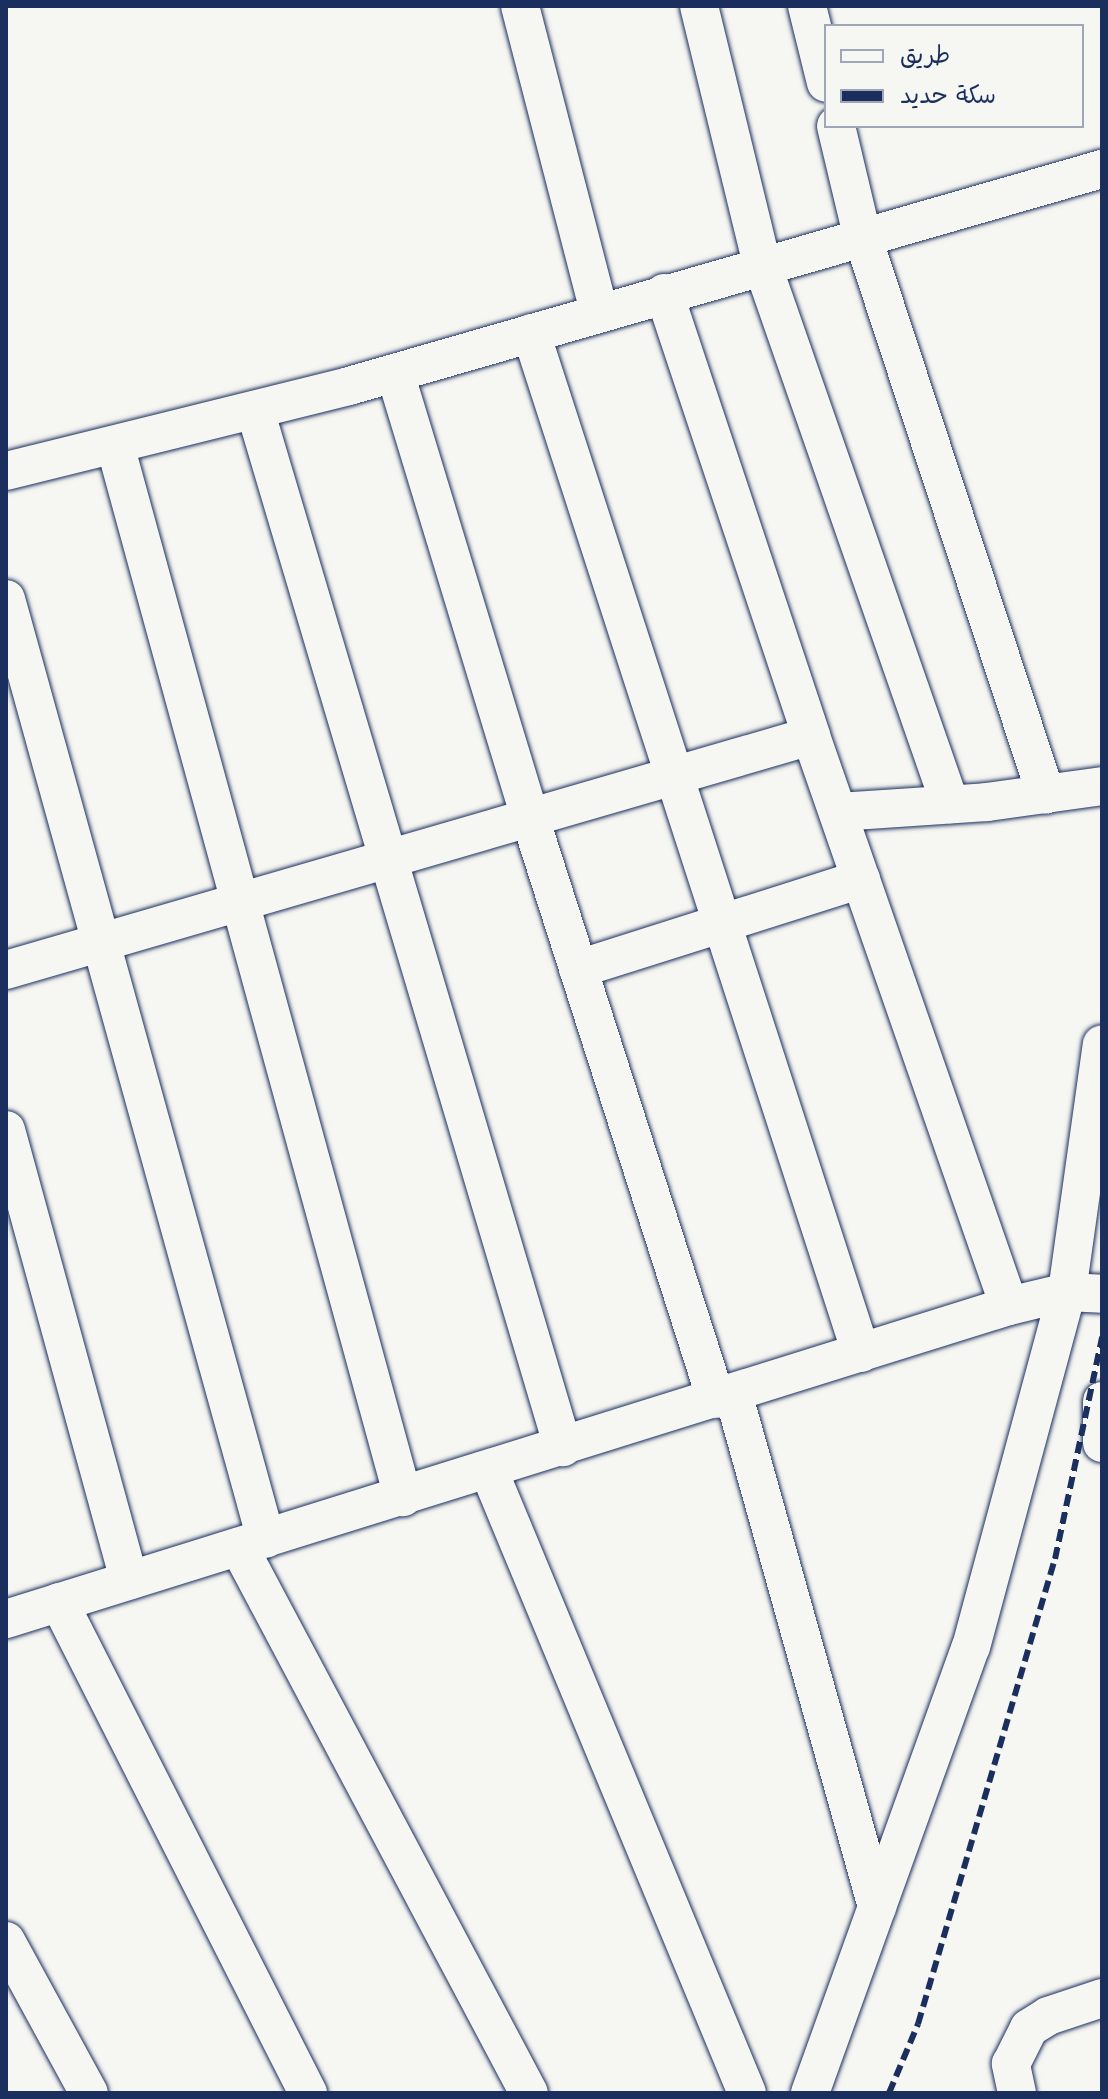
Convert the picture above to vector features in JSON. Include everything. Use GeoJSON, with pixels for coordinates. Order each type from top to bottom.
{"type":"FeatureCollection","features":[{"type":"Feature","properties":{"kind":"street"},"geometry":{"type":"LineString","coordinates":[[520,6],[599,312]]}},
{"type":"Feature","properties":{"kind":"street"},"geometry":{"type":"LineString","coordinates":[[699,6],[762,264],[950,804]]}},
{"type":"Feature","properties":{"kind":"street"},"geometry":{"type":"LineString","coordinates":[[807,6],[824,75]]}},
{"type":"Feature","properties":{"kind":"street"},"geometry":{"type":"LineString","coordinates":[[836,128],[862,235],[1046,795]]}},
{"type":"Feature","properties":{"kind":"street"},"geometry":{"type":"LineString","coordinates":[[6,471],[395,373],[862,235],[1102,169]]}},
{"type":"Feature","properties":{"kind":"street"},"geometry":{"type":"LineString","coordinates":[[664,293],[811,736],[1009,1306]]}},
{"type":"Feature","properties":{"kind":"street"},"geometry":{"type":"LineString","coordinates":[[531,333],[671,777],[861,1353]]}},
{"type":"Feature","properties":{"kind":"street"},"geometry":{"type":"LineString","coordinates":[[395,373],[578,969],[724,1396],[877,1907]]}},
{"type":"Feature","properties":{"kind":"street"},"geometry":{"type":"LineString","coordinates":[[255,410],[563,1447]]}},
{"type":"Feature","properties":{"kind":"street"},"geometry":{"type":"LineString","coordinates":[[115,445],[403,1497]]}},
{"type":"Feature","properties":{"kind":"street"},"geometry":{"type":"LineString","coordinates":[[6,599],[252,1543],[529,2093]]}},
{"type":"Feature","properties":{"kind":"street"},"geometry":{"type":"LineString","coordinates":[[6,970],[811,736]]}},
{"type":"Feature","properties":{"kind":"street"},"geometry":{"type":"LineString","coordinates":[[838,812],[1046,795],[1102,786]]}},
{"type":"Feature","properties":{"kind":"street"},"geometry":{"type":"LineString","coordinates":[[578,969],[861,879]]}},
{"type":"Feature","properties":{"kind":"street"},"geometry":{"type":"LineString","coordinates":[[810,2093],[971,1647],[1085,1293],[1102,1044]]}},
{"type":"Feature","properties":{"kind":"street"},"geometry":{"type":"LineString","coordinates":[[6,1130],[129,1580]]}},
{"type":"Feature","properties":{"kind":"street"},"geometry":{"type":"LineString","coordinates":[[6,1619],[489,1471],[1009,1306],[1085,1293]]}},
{"type":"Feature","properties":{"kind":"street"},"geometry":{"type":"LineString","coordinates":[[1102,1401],[1102,1443]]}},
{"type":"Feature","properties":{"kind":"street"},"geometry":{"type":"LineString","coordinates":[[489,1471],[747,2093]]}},
{"type":"Feature","properties":{"kind":"street"},"geometry":{"type":"LineString","coordinates":[[59,1602],[308,2093]]}},
{"type":"Feature","properties":{"kind":"street"},"geometry":{"type":"LineString","coordinates":[[6,1941],[89,2093]]}},
{"type":"Feature","properties":{"kind":"street"},"geometry":{"type":"LineString","coordinates":[[1017,2093],[1011,2064],[1029,2028],[1048,2016],[1102,1998]]}},
{"type":"Feature","properties":{"kind":"railway"},"geometry":{"type":"LineString","coordinates":[[889,2093],[918,2024],[1055,1559],[1102,1337]]}}]}
